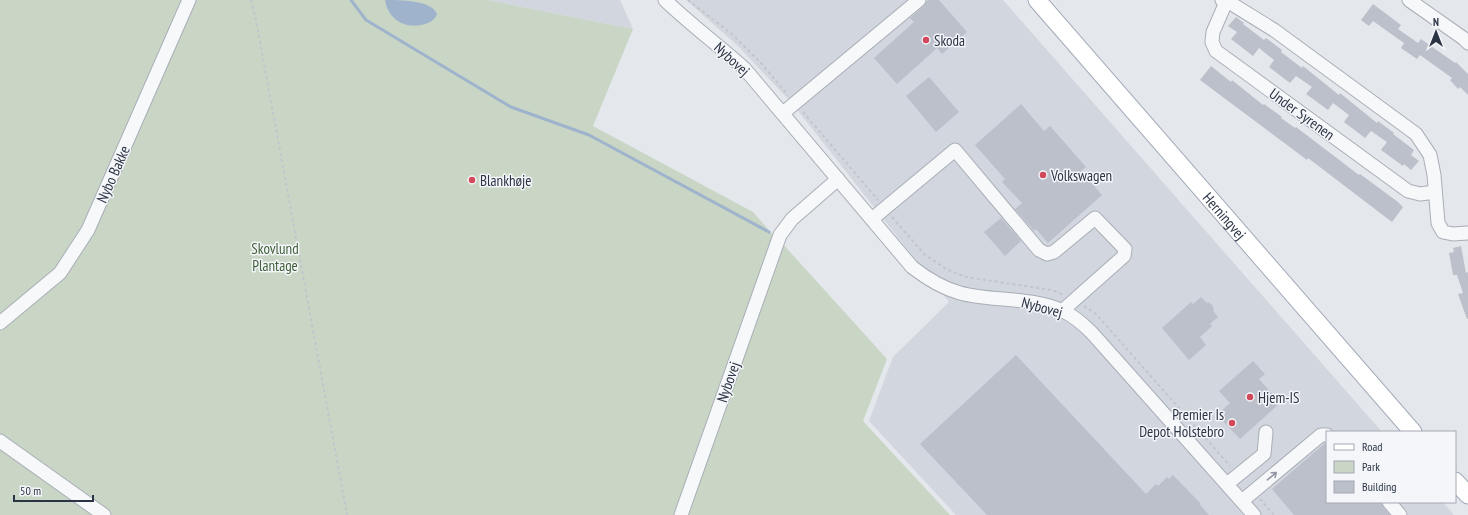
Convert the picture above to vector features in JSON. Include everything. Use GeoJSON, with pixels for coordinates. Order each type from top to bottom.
{"type":"FeatureCollection","features":[{"type":"Feature","properties":{"kind":"main road","name":"Herningvej"},"geometry":{"type":"LineString","coordinates":[[1037,0],[1412,431]]}},
{"type":"Feature","properties":{"kind":"main road"},"geometry":{"type":"LineString","coordinates":[[1456,481],[1468,496]]}},
{"type":"Feature","properties":{"kind":"street","name":"Nybo Bakke"},"geometry":{"type":"LineString","coordinates":[[0,323],[60,273],[88,230],[189,0]]}},
{"type":"Feature","properties":{"kind":"street","name":"Nybovej"},"geometry":{"type":"LineString","coordinates":[[665,0],[744,68],[912,267],[923,276],[949,290],[973,296],[1036,303],[1062,311],[1077,319],[1092,333],[1254,515]]}},
{"type":"Feature","properties":{"kind":"street"},"geometry":{"type":"LineString","coordinates":[[783,114],[919,0]]}},
{"type":"Feature","properties":{"kind":"street","name":"Under Syrenen"},"geometry":{"type":"LineString","coordinates":[[1435,192],[1420,194],[1408,192],[1216,51],[1212,42],[1213,32],[1225,0],[1274,30],[1416,134],[1430,155],[1434,175],[1438,223],[1443,232],[1454,234],[1468,233]]}},
{"type":"Feature","properties":{"kind":"street"},"geometry":{"type":"LineString","coordinates":[[1409,0],[1466,37]]}},
{"type":"Feature","properties":{"kind":"street"},"geometry":{"type":"LineString","coordinates":[[872,219],[886,209],[955,150],[1039,250],[1047,254],[1054,252],[1095,218],[1125,248],[1124,256],[1062,311]]}},
{"type":"Feature","properties":{"kind":"street","name":"Nybovej"},"geometry":{"type":"LineString","coordinates":[[681,515],[780,235],[792,219],[838,179]]}},
{"type":"Feature","properties":{"kind":"street"},"geometry":{"type":"LineString","coordinates":[[1227,484],[1239,476],[1264,454],[1266,432]]}},
{"type":"Feature","properties":{"kind":"street"},"geometry":{"type":"LineString","coordinates":[[1242,501],[1321,435],[1326,435]]}},
{"type":"Feature","properties":{"kind":"street"},"geometry":{"type":"LineString","coordinates":[[0,441],[104,515]]}},
{"type":"Feature","properties":{"kind":"street"},"geometry":{"type":"LineString","coordinates":[[1390,503],[1399,514]]}},
{"type":"Feature","properties":{"kind":"path"},"geometry":{"type":"LineString","coordinates":[[251,0],[256,20],[347,515]]}},
{"type":"Feature","properties":{"kind":"path"},"geometry":{"type":"LineString","coordinates":[[688,0],[733,35],[760,63],[924,254],[946,269],[966,277],[1052,290],[1075,300],[1096,314],[1239,476]]}},
{"type":"Feature","properties":{"kind":"path"},"geometry":{"type":"LineString","coordinates":[[1253,492],[1274,515]]}},
{"type":"Feature","properties":{"kind":"shaded area"},"geometry":{"type":"Polygon","coordinates":[[[487,0],[620,0],[633,29],[487,0]]]}},
{"type":"Feature","properties":{"kind":"shaded area"},"geometry":{"type":"Polygon","coordinates":[[[686,0],[1003,0],[1381,431],[1326,431],[1326,503],[1444,503],[1454,515],[956,515],[869,421],[893,357],[949,302],[791,102],[737,45],[686,0]]]}},
{"type":"Feature","properties":{"kind":"green space","name":"Skovlund Plantage"},"geometry":{"type":"Polygon","coordinates":[[[0,0],[487,0],[633,29],[593,126],[753,212],[775,237],[676,515],[0,515],[0,0]]]}},
{"type":"Feature","properties":{"kind":"green space"},"geometry":{"type":"Polygon","coordinates":[[[781,242],[887,359],[863,421],[950,515],[684,515],[781,242]]]}},
{"type":"Feature","properties":{"kind":"water"},"geometry":{"type":"Polygon","coordinates":[[[385,0],[422,3],[434,9],[437,14],[432,21],[423,25],[413,26],[400,23],[391,15],[385,0]]]}},
{"type":"Feature","properties":{"kind":"building","name":"Skoda"},"geometry":{"type":"Polygon","coordinates":[[[928,0],[939,0],[967,32],[942,54],[937,48],[897,84],[874,58],[914,22],[910,18],[924,6],[928,0]]]}},
{"type":"Feature","properties":{"kind":"building"},"geometry":{"type":"Polygon","coordinates":[[[1373,4],[1401,25],[1398,29],[1418,43],[1421,39],[1455,63],[1456,62],[1468,74],[1468,95],[1460,87],[1458,89],[1450,80],[1452,78],[1420,55],[1417,59],[1401,48],[1404,43],[1373,21],[1369,26],[1361,20],[1373,4]]]}},
{"type":"Feature","properties":{"kind":"building"},"geometry":{"type":"Polygon","coordinates":[[[1236,17],[1264,40],[1266,38],[1282,50],[1281,52],[1302,68],[1303,66],[1377,123],[1378,121],[1394,133],[1393,134],[1414,150],[1411,155],[1419,161],[1411,170],[1404,164],[1403,166],[1381,150],[1387,142],[1371,131],[1365,138],[1344,122],[1349,115],[1333,103],[1328,110],[1306,94],[1312,87],[1296,76],[1290,83],[1269,67],[1274,60],[1259,48],[1253,56],[1231,39],[1237,32],[1228,26],[1236,17]]]}},
{"type":"Feature","properties":{"kind":"building"},"geometry":{"type":"Polygon","coordinates":[[[1211,66],[1398,202],[1403,207],[1392,222],[1308,158],[1307,160],[1200,80],[1211,66]]]}},
{"type":"Feature","properties":{"kind":"building"},"geometry":{"type":"Polygon","coordinates":[[[929,77],[959,112],[936,132],[906,96],[929,77]]]}},
{"type":"Feature","properties":{"kind":"building","name":"Volkswagen"},"geometry":{"type":"Polygon","coordinates":[[[1021,104],[1044,131],[1050,126],[1086,167],[1081,171],[1102,195],[1048,243],[1036,229],[1034,231],[1015,209],[1022,203],[1002,182],[1005,179],[975,145],[1021,104]]]}},
{"type":"Feature","properties":{"kind":"building"},"geometry":{"type":"Polygon","coordinates":[[[1001,218],[1021,241],[1005,256],[984,232],[1001,218]]]}},
{"type":"Feature","properties":{"kind":"building"},"geometry":{"type":"Polygon","coordinates":[[[1461,246],[1466,273],[1468,272],[1468,319],[1458,294],[1463,293],[1457,275],[1453,275],[1449,253],[1454,252],[1453,248],[1461,246]]]}},
{"type":"Feature","properties":{"kind":"building"},"geometry":{"type":"Polygon","coordinates":[[[1201,297],[1207,303],[1208,302],[1212,305],[1214,309],[1213,311],[1218,317],[1210,324],[1212,326],[1200,337],[1206,345],[1189,360],[1162,328],[1191,302],[1193,304],[1201,297]]]}},
{"type":"Feature","properties":{"kind":"building"},"geometry":{"type":"Polygon","coordinates":[[[1016,355],[1146,494],[1156,484],[1158,486],[1167,477],[1169,479],[1173,475],[1201,504],[1200,505],[1209,515],[987,515],[920,444],[1016,355]]]}},
{"type":"Feature","properties":{"kind":"building","name":"Hjem-IS"},"geometry":{"type":"Polygon","coordinates":[[[1253,361],[1265,374],[1259,379],[1280,403],[1240,439],[1217,415],[1230,403],[1219,391],[1253,361]]]}},
{"type":"Feature","properties":{"kind":"building"},"geometry":{"type":"Polygon","coordinates":[[[1326,443],[1326,503],[1381,503],[1390,515],[1294,515],[1272,489],[1326,443]]]}},
{"type":"Feature","properties":{"kind":"waterway"},"geometry":{"type":"LineString","coordinates":[[351,0],[366,20],[511,107],[589,135],[769,232]]}},
{"type":"Feature","properties":{"kind":"place","name":"Skoda"},"geometry":{"type":"Point","coordinates":[926,40]}},
{"type":"Feature","properties":{"kind":"place","name":"Volkswagen"},"geometry":{"type":"Point","coordinates":[1043,175]}},
{"type":"Feature","properties":{"kind":"place","name":"Blankhøje"},"geometry":{"type":"Point","coordinates":[472,180]}},
{"type":"Feature","properties":{"kind":"place","name":"Hjem-IS"},"geometry":{"type":"Point","coordinates":[1250,397]}},
{"type":"Feature","properties":{"kind":"place","name":"Premier Is Depot Holstebro"},"geometry":{"type":"Point","coordinates":[1232,423]}}]}
